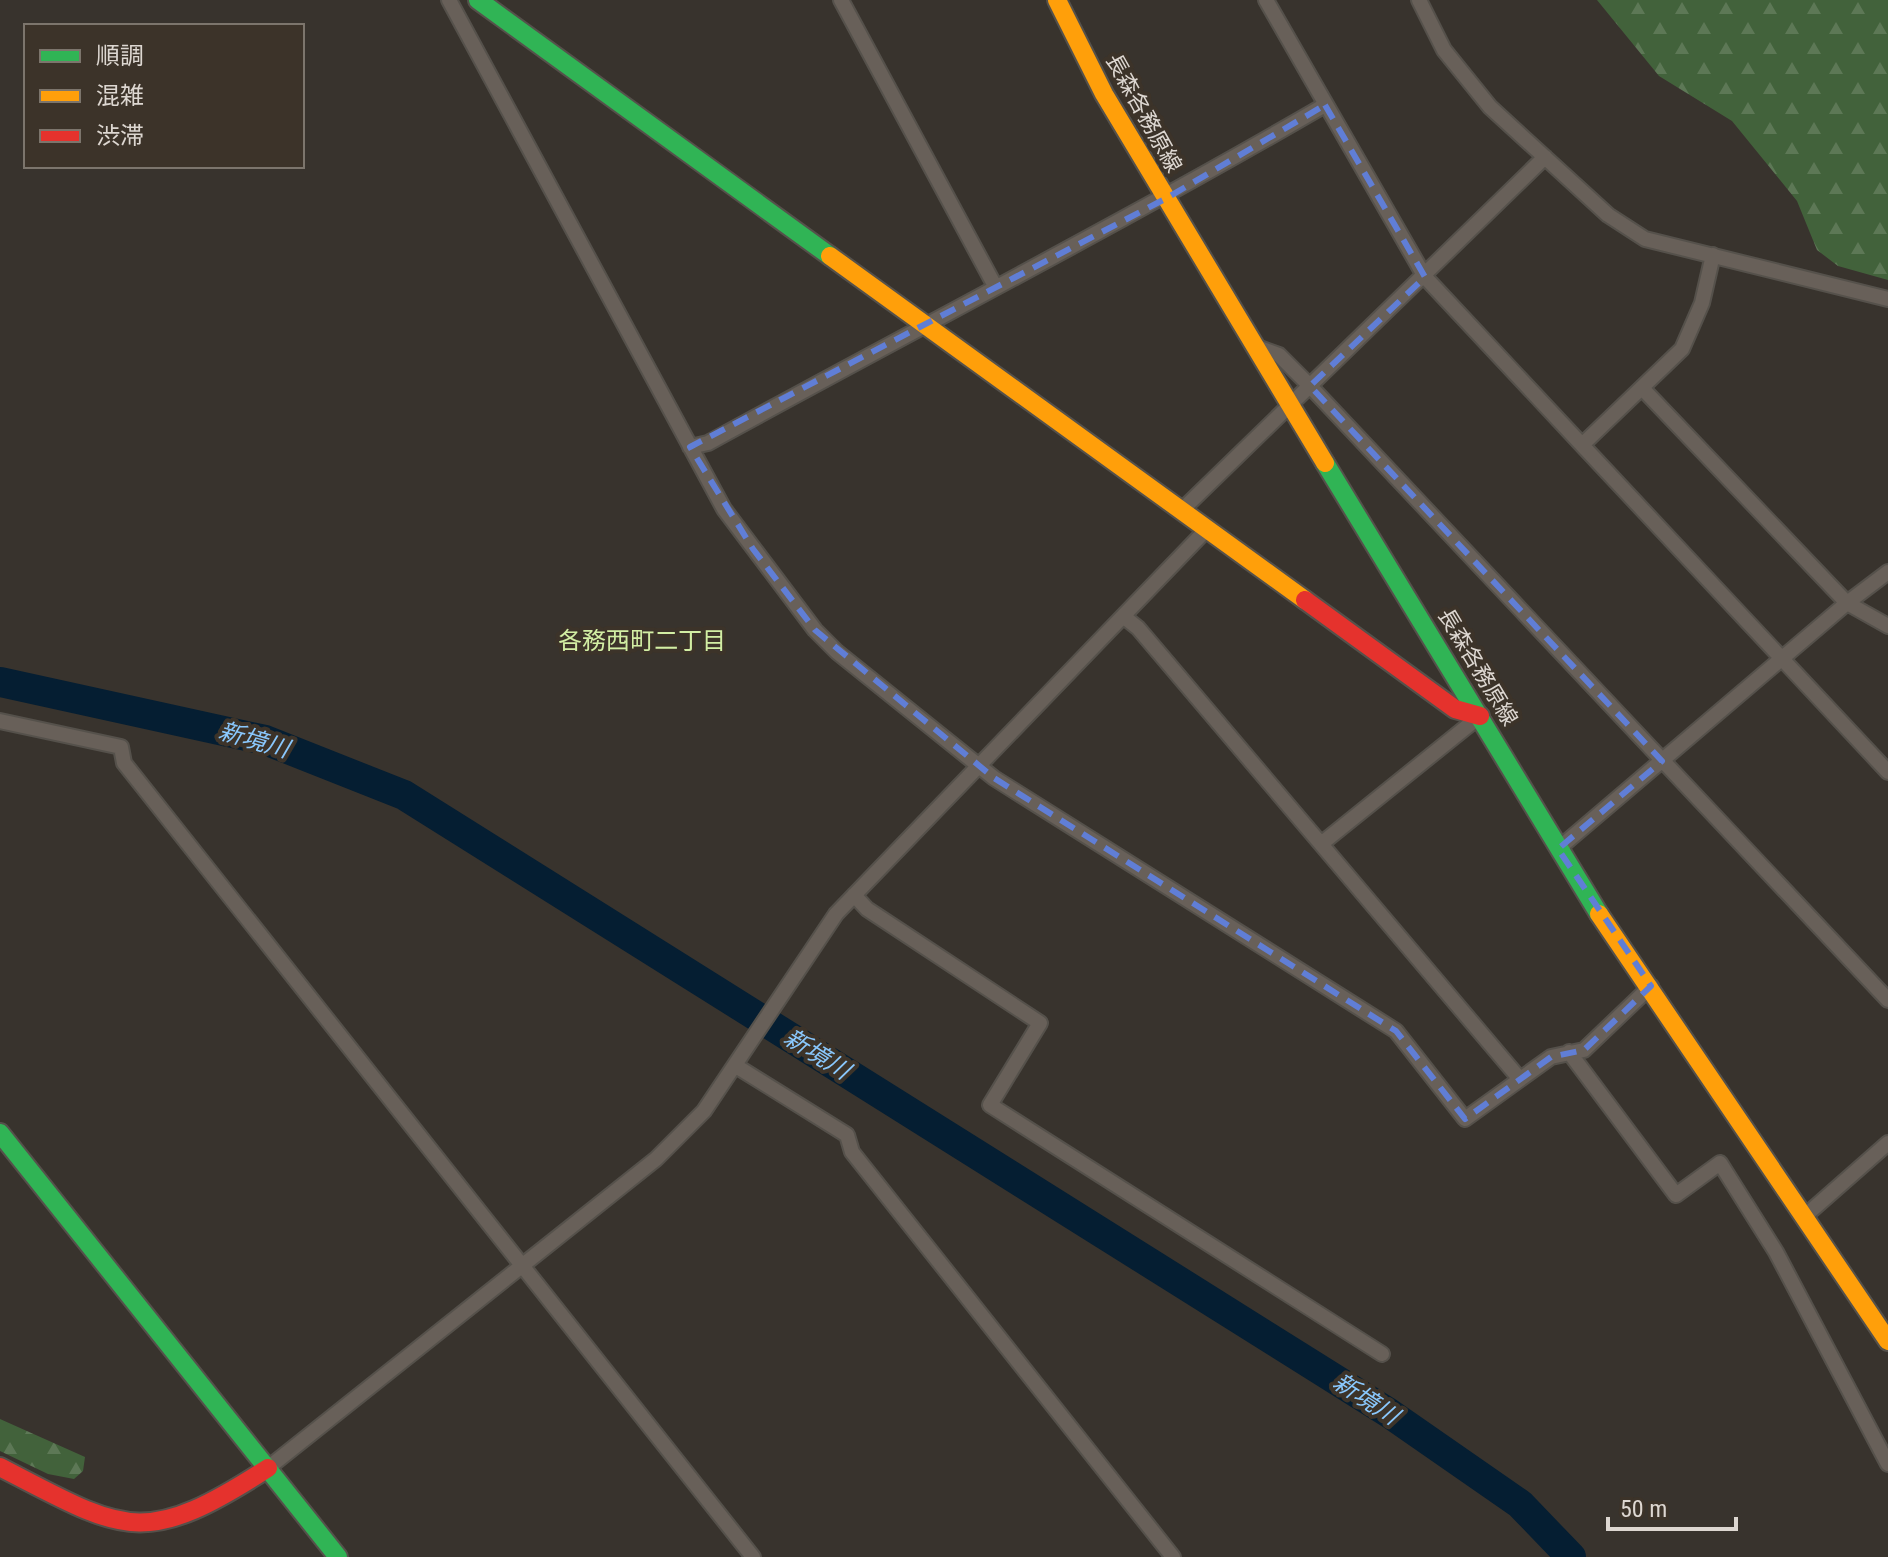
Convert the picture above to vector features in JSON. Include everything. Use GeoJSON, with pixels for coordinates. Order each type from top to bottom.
{"type":"FeatureCollection","features":[{"type":"Feature","properties":{"kind":"street"},"geometry":{"type":"LineString","coordinates":[[449,0],[724,509],[815,630],[864,675],[981,767],[1396,1031],[1465,1119],[1551,1057],[1584,1050],[1651,986]]}},
{"type":"Feature","properties":{"kind":"street"},"geometry":{"type":"LineString","coordinates":[[478,0],[1455,709],[1480,716]]}},
{"type":"Feature","properties":{"kind":"street"},"geometry":{"type":"LineString","coordinates":[[841,0],[995,286]]}},
{"type":"Feature","properties":{"kind":"street","name":"長森各務原線"},"geometry":{"type":"LineString","coordinates":[[1057,0],[1104,94],[1165,199],[1558,849],[1888,1341]]}},
{"type":"Feature","properties":{"kind":"street"},"geometry":{"type":"LineString","coordinates":[[1266,0],[1425,277],[1888,772]]}},
{"type":"Feature","properties":{"kind":"street"},"geometry":{"type":"LineString","coordinates":[[1419,0],[1444,50],[1490,107],[1608,215],[1645,239],[1888,299]]}},
{"type":"Feature","properties":{"kind":"street"},"geometry":{"type":"LineString","coordinates":[[690,447],[708,443],[995,286],[1165,199],[1325,105]]}},
{"type":"Feature","properties":{"kind":"street"},"geometry":{"type":"LineString","coordinates":[[1182,510],[1545,157]]}},
{"type":"Feature","properties":{"kind":"street"},"geometry":{"type":"LineString","coordinates":[[1582,445],[1682,349],[1702,303],[1713,255]]}},
{"type":"Feature","properties":{"kind":"street"},"geometry":{"type":"LineString","coordinates":[[1257,347],[1279,355],[1310,386],[1888,1000]]}},
{"type":"Feature","properties":{"kind":"street"},"geometry":{"type":"LineString","coordinates":[[1642,388],[1847,603],[1888,626]]}},
{"type":"Feature","properties":{"kind":"street"},"geometry":{"type":"LineString","coordinates":[[0,1467],[106,1521],[146,1526],[181,1520],[214,1505],[268,1468],[656,1159],[704,1111],[815,942],[854,895],[981,767],[1207,529]]}},
{"type":"Feature","properties":{"kind":"street"},"geometry":{"type":"LineString","coordinates":[[1558,849],[1847,603],[1888,572]]}},
{"type":"Feature","properties":{"kind":"street"},"geometry":{"type":"LineString","coordinates":[[1123,616],[1138,628],[1519,1078]]}},
{"type":"Feature","properties":{"kind":"street"},"geometry":{"type":"LineString","coordinates":[[1321,844],[1480,716]]}},
{"type":"Feature","properties":{"kind":"street"},"geometry":{"type":"LineString","coordinates":[[0,721],[121,747],[124,763],[753,1557]]}},
{"type":"Feature","properties":{"kind":"street"},"geometry":{"type":"LineString","coordinates":[[854,895],[867,909],[1040,1023],[990,1105],[1382,1354]]}},
{"type":"Feature","properties":{"kind":"street"},"geometry":{"type":"LineString","coordinates":[[1569,1052],[1676,1195],[1720,1163],[1776,1252],[1888,1464]]}},
{"type":"Feature","properties":{"kind":"street"},"geometry":{"type":"LineString","coordinates":[[736,1066],[847,1135],[852,1152],[1173,1557]]}},
{"type":"Feature","properties":{"kind":"street"},"geometry":{"type":"LineString","coordinates":[[0,1133],[338,1557]]}},
{"type":"Feature","properties":{"kind":"street"},"geometry":{"type":"LineString","coordinates":[[1805,1216],[1888,1143]]}},
{"type":"Feature","properties":{"kind":"highlighted area"},"geometry":{"type":"Polygon","coordinates":[[[1325,105],[1425,277],[1310,386],[1662,761],[1558,849],[1651,986],[1584,1050],[1551,1057],[1465,1119],[1396,1031],[994,778],[815,630],[753,549],[690,447],[1165,199],[1325,105]]]}},
{"type":"Feature","properties":{"kind":"green space"},"geometry":{"type":"Polygon","coordinates":[[[1597,0],[1888,0],[1888,280],[1838,266],[1817,250],[1797,201],[1732,121],[1659,76],[1597,0]]]}},
{"type":"Feature","properties":{"kind":"green space"},"geometry":{"type":"Polygon","coordinates":[[[0,1419],[85,1457],[83,1471],[74,1479],[48,1474],[0,1451],[0,1419]]]}},
{"type":"Feature","properties":{"kind":"waterway","name":"新境川"},"geometry":{"type":"LineString","coordinates":[[0,682],[265,740],[404,795],[1389,1413],[1520,1504],[1571,1557]]}},
{"type":"Feature","properties":{"kind":"traffic: fast"},"geometry":{"type":"LineString","coordinates":[[478,0],[830,256]]}},
{"type":"Feature","properties":{"kind":"traffic: fast"},"geometry":{"type":"LineString","coordinates":[[1325,463],[1599,914]]}},
{"type":"Feature","properties":{"kind":"traffic: fast"},"geometry":{"type":"LineString","coordinates":[[0,1133],[338,1557]]}},
{"type":"Feature","properties":{"kind":"traffic: slow"},"geometry":{"type":"LineString","coordinates":[[1057,0],[1104,94],[1325,463]]}},
{"type":"Feature","properties":{"kind":"traffic: slow"},"geometry":{"type":"LineString","coordinates":[[830,256],[1305,600]]}},
{"type":"Feature","properties":{"kind":"traffic: slow"},"geometry":{"type":"LineString","coordinates":[[1599,914],[1888,1341]]}},
{"type":"Feature","properties":{"kind":"traffic: jam"},"geometry":{"type":"LineString","coordinates":[[1305,600],[1455,709],[1480,716]]}},
{"type":"Feature","properties":{"kind":"traffic: jam"},"geometry":{"type":"LineString","coordinates":[[0,1467],[77,1506],[107,1517],[134,1522],[161,1520],[191,1511],[268,1468]]}},
{"type":"Feature","properties":{"kind":"district","name":"各務西町二丁目"},"geometry":{"type":"Point","coordinates":[642,641]}}]}
